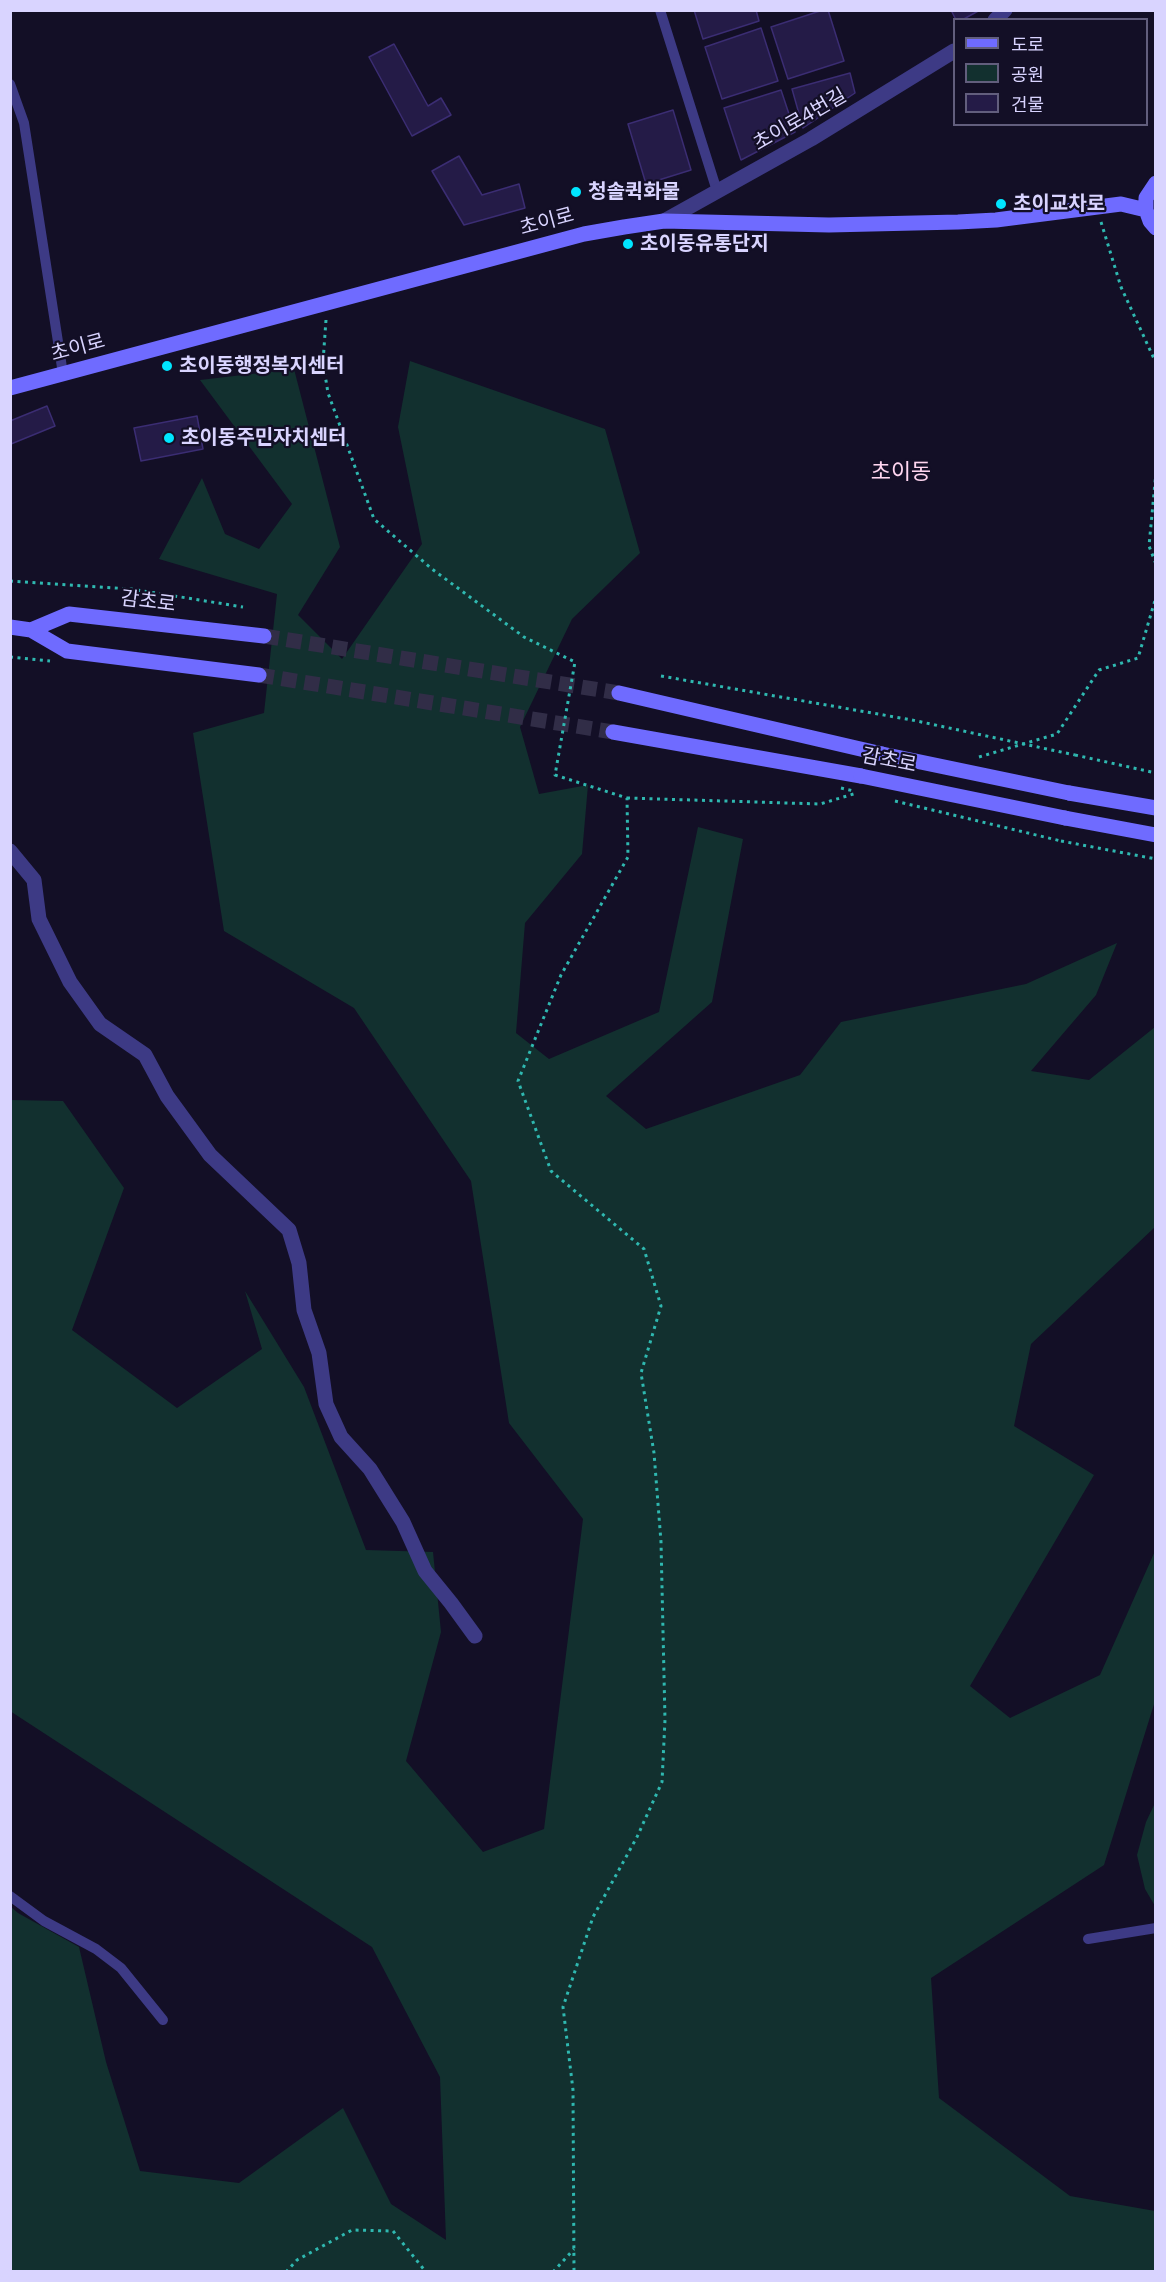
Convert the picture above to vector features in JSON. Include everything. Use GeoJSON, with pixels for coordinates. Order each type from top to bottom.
{"type":"FeatureCollection","features":[{"type":"Feature","properties":{"kind":"main road"},"geometry":{"type":"LineString","coordinates":[[1155,183],[1146,198],[1146,210],[1155,228]]}},
{"type":"Feature","properties":{"kind":"main road","name":"초이로"},"geometry":{"type":"LineString","coordinates":[[10,387],[584,234],[664,221],[830,225],[958,222],[1121,204],[1146,210]]}},
{"type":"Feature","properties":{"kind":"main road","name":"감초로"},"geometry":{"type":"LineString","coordinates":[[31,630],[69,614],[264,636]]}},
{"type":"Feature","properties":{"kind":"main road"},"geometry":{"type":"LineString","coordinates":[[10,627],[31,630],[67,651],[259,675]]}},
{"type":"Feature","properties":{"kind":"main road","name":"감초로"},"geometry":{"type":"LineString","coordinates":[[619,693],[882,753],[1069,793],[1155,808]]}},
{"type":"Feature","properties":{"kind":"main road","name":"감초로"},"geometry":{"type":"LineString","coordinates":[[613,732],[861,776],[1155,835]]}},
{"type":"Feature","properties":{"kind":"street","name":"초이로4번길"},"geometry":{"type":"LineString","coordinates":[[664,221],[811,139],[953,52]]}},
{"type":"Feature","properties":{"kind":"street"},"geometry":{"type":"LineString","coordinates":[[10,851],[34,880],[39,919],[70,982],[100,1024],[145,1055],[167,1096],[210,1155],[289,1230],[299,1263],[304,1311],[319,1353],[326,1404],[341,1437],[370,1469],[403,1521],[425,1571],[475,1636]]}},
{"type":"Feature","properties":{"kind":"lane"},"geometry":{"type":"LineString","coordinates":[[660,10],[717,191]]}},
{"type":"Feature","properties":{"kind":"lane"},"geometry":{"type":"LineString","coordinates":[[10,84],[24,123],[63,374]]}},
{"type":"Feature","properties":{"kind":"lane"},"geometry":{"type":"LineString","coordinates":[[10,1896],[44,1921],[96,1949],[121,1968],[163,2020]]}},
{"type":"Feature","properties":{"kind":"lane"},"geometry":{"type":"LineString","coordinates":[[1088,1939],[1155,1928]]}},
{"type":"Feature","properties":{"kind":"path"},"geometry":{"type":"LineString","coordinates":[[1096,206],[1121,287],[1155,363]]}},
{"type":"Feature","properties":{"kind":"path"},"geometry":{"type":"LineString","coordinates":[[318,305],[327,322],[322,362],[328,393],[374,519],[432,569],[524,637],[575,662],[555,775],[627,798],[628,857],[561,975],[518,1081],[551,1171],[644,1249],[661,1306],[640,1373],[654,1453],[661,1542],[665,1720],[662,1782],[637,1837],[593,1917],[563,2007],[573,2090],[574,2271]]}},
{"type":"Feature","properties":{"kind":"path"},"geometry":{"type":"LineString","coordinates":[[1155,472],[1149,546],[1155,564]]}},
{"type":"Feature","properties":{"kind":"path"},"geometry":{"type":"LineString","coordinates":[[10,581],[131,589],[243,607]]}},
{"type":"Feature","properties":{"kind":"path"},"geometry":{"type":"LineString","coordinates":[[661,676],[912,720],[1155,773]]}},
{"type":"Feature","properties":{"kind":"path"},"geometry":{"type":"LineString","coordinates":[[841,788],[864,794]]}},
{"type":"Feature","properties":{"kind":"path"},"geometry":{"type":"LineString","coordinates":[[887,799],[1061,841],[1155,859]]}},
{"type":"Feature","properties":{"kind":"path"},"geometry":{"type":"LineString","coordinates":[[286,2271],[297,2260],[352,2230],[393,2231],[426,2271]]}},
{"type":"Feature","properties":{"kind":"path"},"geometry":{"type":"LineString","coordinates":[[554,2271],[574,2249]]}},
{"type":"Feature","properties":{"kind":"green space"},"geometry":{"type":"Polygon","coordinates":[[[410,361],[605,429],[640,553],[572,619],[520,727],[539,794],[588,785],[582,854],[525,923],[516,1033],[549,1059],[659,1012],[698,827],[743,839],[712,1002],[606,1096],[646,1129],[800,1075],[841,1022],[1026,984],[1117,943],[1096,995],[1031,1071],[1089,1080],[1155,1027],[1155,1227],[1031,1344],[1014,1426],[1094,1475],[970,1686],[1010,1718],[1100,1675],[1155,1551],[1155,1701],[1104,1865],[931,1978],[939,2098],[1070,2196],[1155,2211],[1155,2271],[11,2271],[10,1906],[18,1913],[79,1947],[106,2062],[140,2171],[239,2183],[343,2108],[391,2204],[446,2240],[440,2077],[372,1947],[10,1711],[11,1100],[63,1101],[124,1188],[72,1330],[177,1408],[262,1349],[245,1291],[304,1387],[366,1550],[433,1552],[441,1632],[406,1761],[483,1852],[544,1829],[583,1519],[509,1423],[471,1181],[354,1008],[224,931],[193,733],[264,713],[277,594],[159,559],[202,478],[225,534],[259,549],[292,504],[200,380],[294,369],[340,547],[298,615],[342,659],[422,544],[398,427],[410,361]]]}},
{"type":"Feature","properties":{"kind":"green space"},"geometry":{"type":"Polygon","coordinates":[[[1155,1803],[1155,1906],[1145,1889],[1137,1855],[1146,1822],[1155,1803]]]}},
{"type":"Feature","properties":{"kind":"building"},"geometry":{"type":"Polygon","coordinates":[[[694,10],[756,10],[759,21],[703,39],[694,10]]]}},
{"type":"Feature","properties":{"kind":"building"},"geometry":{"type":"Polygon","coordinates":[[[828,10],[844,61],[788,79],[771,27],[828,10]]]}},
{"type":"Feature","properties":{"kind":"building"},"geometry":{"type":"Polygon","coordinates":[[[951,10],[980,10],[966,18],[955,18],[951,10]]]}},
{"type":"Feature","properties":{"kind":"building"},"geometry":{"type":"Polygon","coordinates":[[[761,28],[778,81],[722,99],[705,47],[761,28]]]}},
{"type":"Feature","properties":{"kind":"building"},"geometry":{"type":"Polygon","coordinates":[[[394,44],[428,106],[441,98],[451,115],[412,136],[369,57],[394,44]]]}},
{"type":"Feature","properties":{"kind":"building"},"geometry":{"type":"Polygon","coordinates":[[[850,73],[855,93],[803,128],[792,89],[850,73]]]}},
{"type":"Feature","properties":{"kind":"building"},"geometry":{"type":"Polygon","coordinates":[[[781,90],[795,132],[741,160],[724,108],[781,90]]]}},
{"type":"Feature","properties":{"kind":"building"},"geometry":{"type":"Polygon","coordinates":[[[673,110],[691,170],[646,184],[628,124],[673,110]]]}},
{"type":"Feature","properties":{"kind":"building"},"geometry":{"type":"Polygon","coordinates":[[[459,156],[482,195],[519,184],[525,208],[464,225],[432,171],[459,156]]]}},
{"type":"Feature","properties":{"kind":"building"},"geometry":{"type":"Polygon","coordinates":[[[47,406],[55,426],[11,444],[10,421],[47,406]]]}},
{"type":"Feature","properties":{"kind":"building","name":"초이동주민자치센터"},"geometry":{"type":"Polygon","coordinates":[[[197,416],[203,449],[141,461],[134,428],[197,416]]]}},
{"type":"Feature","properties":{"kind":"tunnel"},"geometry":{"type":"LineString","coordinates":[[264,636],[619,693]]}},
{"type":"Feature","properties":{"kind":"tunnel"},"geometry":{"type":"LineString","coordinates":[[259,675],[613,732]]}},
{"type":"Feature","properties":{"kind":"place","name":"청솔퀵화물"},"geometry":{"type":"Point","coordinates":[576,192]}},
{"type":"Feature","properties":{"kind":"place","name":"초이교차로"},"geometry":{"type":"Point","coordinates":[1001,204]}},
{"type":"Feature","properties":{"kind":"place","name":"초이동유통단지"},"geometry":{"type":"Point","coordinates":[628,244]}},
{"type":"Feature","properties":{"kind":"place","name":"초이동행정복지센터"},"geometry":{"type":"Point","coordinates":[167,366]}},
{"type":"Feature","properties":{"kind":"place","name":"초이동주민자치센터"},"geometry":{"type":"Point","coordinates":[169,438]}},
{"type":"Feature","properties":{"kind":"district","name":"초이동"},"geometry":{"type":"Point","coordinates":[901,473]}}]}
